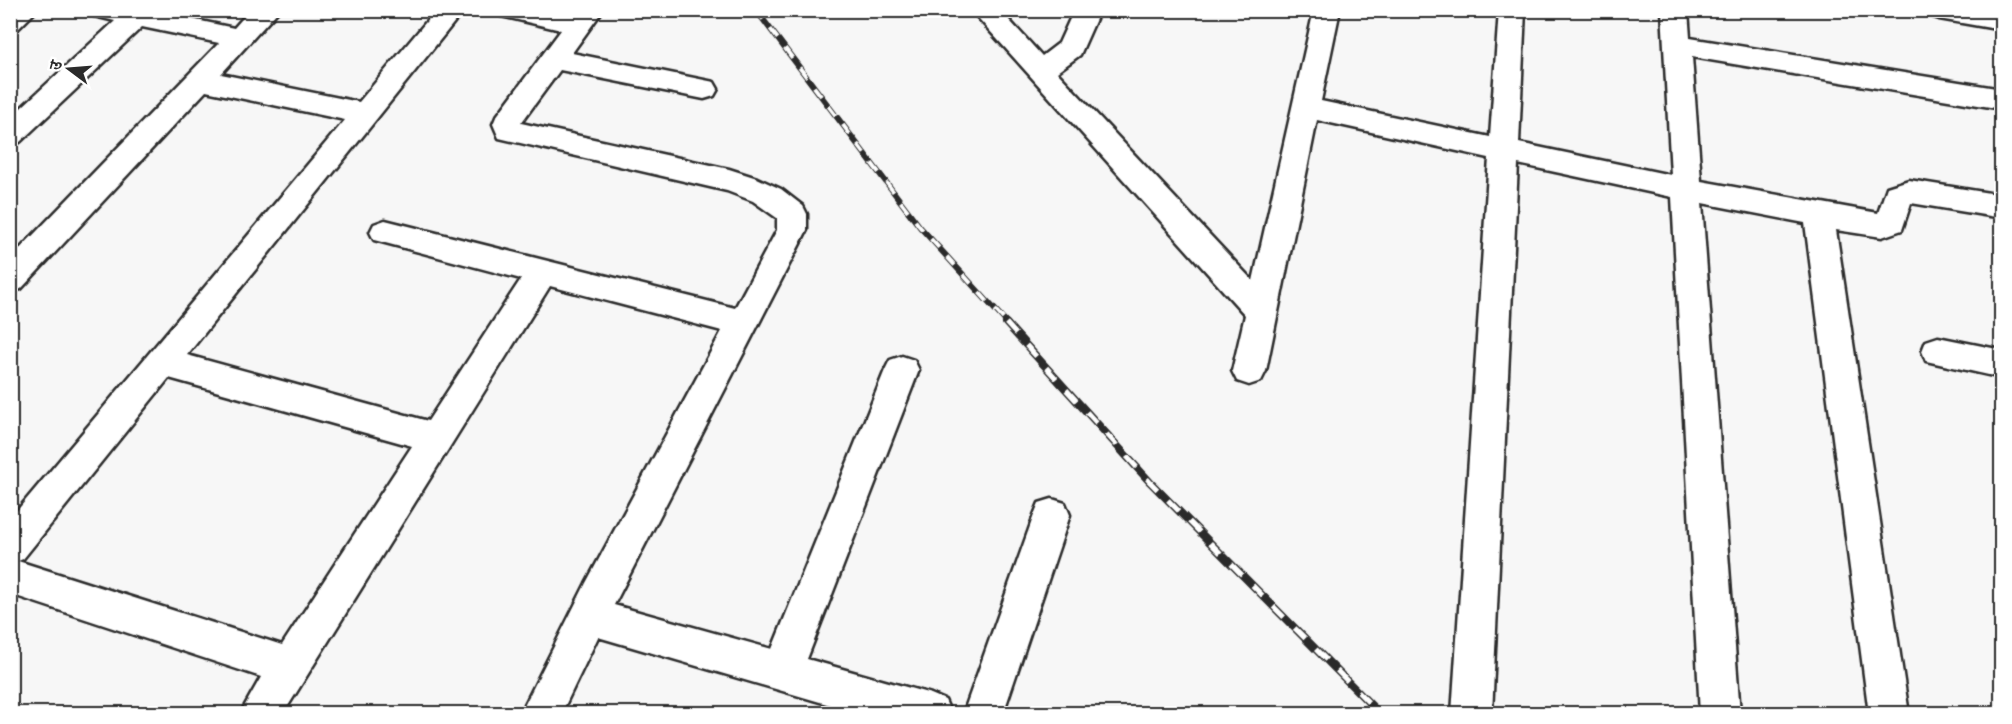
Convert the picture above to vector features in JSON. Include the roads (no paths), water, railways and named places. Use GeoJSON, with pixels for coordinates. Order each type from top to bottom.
{"type":"FeatureCollection","features":[{"type":"Feature","properties":{"kind":"street"},"geometry":{"type":"LineString","coordinates":[[10,22],[24,10]]}},
{"type":"Feature","properties":{"kind":"street"},"geometry":{"type":"LineString","coordinates":[[103,10],[240,38]]}},
{"type":"Feature","properties":{"kind":"street"},"geometry":{"type":"LineString","coordinates":[[10,280],[266,10]]}},
{"type":"Feature","properties":{"kind":"street"},"geometry":{"type":"LineString","coordinates":[[10,547],[451,10]]}},
{"type":"Feature","properties":{"kind":"street"},"geometry":{"type":"LineString","coordinates":[[510,10],[585,18]]}},
{"type":"Feature","properties":{"kind":"street"},"geometry":{"type":"LineString","coordinates":[[984,10],[1262,312]]}},
{"type":"Feature","properties":{"kind":"street"},"geometry":{"type":"LineString","coordinates":[[1040,71],[1070,48],[1088,10]]}},
{"type":"Feature","properties":{"kind":"street"},"geometry":{"type":"LineString","coordinates":[[1249,372],[1327,10]]}},
{"type":"Feature","properties":{"kind":"street"},"geometry":{"type":"LineString","coordinates":[[1472,714],[1512,10]]}},
{"type":"Feature","properties":{"kind":"street"},"geometry":{"type":"LineString","coordinates":[[1675,10],[1720,714]]}},
{"type":"Feature","properties":{"kind":"street"},"geometry":{"type":"LineString","coordinates":[[1939,10],[2001,21]]}},
{"type":"Feature","properties":{"kind":"street"},"geometry":{"type":"LineString","coordinates":[[2000,10],[2001,15]]}},
{"type":"Feature","properties":{"kind":"street"},"geometry":{"type":"LineString","coordinates":[[10,135],[136,17]]}},
{"type":"Feature","properties":{"kind":"street"},"geometry":{"type":"LineString","coordinates":[[540,714],[742,322],[792,230],[792,214],[782,203],[758,189],[509,131],[507,124],[510,117],[585,18]]}},
{"type":"Feature","properties":{"kind":"street"},"geometry":{"type":"LineString","coordinates":[[1677,45],[2001,99]]}},
{"type":"Feature","properties":{"kind":"street"},"geometry":{"type":"LineString","coordinates":[[554,59],[704,89]]}},
{"type":"Feature","properties":{"kind":"street"},"geometry":{"type":"LineString","coordinates":[[201,80],[366,114]]}},
{"type":"Feature","properties":{"kind":"street"},"geometry":{"type":"LineString","coordinates":[[1306,108],[1686,189],[1882,225],[1891,222],[1898,195],[1909,191],[2001,207]]}},
{"type":"Feature","properties":{"kind":"street"},"geometry":{"type":"LineString","coordinates":[[1819,214],[1889,714]]}},
{"type":"Feature","properties":{"kind":"street"},"geometry":{"type":"LineString","coordinates":[[385,232],[742,322]]}},
{"type":"Feature","properties":{"kind":"street"},"geometry":{"type":"LineString","coordinates":[[260,714],[542,272]]}},
{"type":"Feature","properties":{"kind":"street"},"geometry":{"type":"LineString","coordinates":[[1938,351],[2001,364]]}},
{"type":"Feature","properties":{"kind":"street"},"geometry":{"type":"LineString","coordinates":[[163,362],[436,438]]}},
{"type":"Feature","properties":{"kind":"street"},"geometry":{"type":"LineString","coordinates":[[783,671],[902,370]]}},
{"type":"Feature","properties":{"kind":"street"},"geometry":{"type":"LineString","coordinates":[[983,714],[1052,515]]}},
{"type":"Feature","properties":{"kind":"street"},"geometry":{"type":"LineString","coordinates":[[10,576],[290,667]]}},
{"type":"Feature","properties":{"kind":"street"},"geometry":{"type":"LineString","coordinates":[[589,616],[930,714]]}},
{"type":"Feature","properties":{"kind":"railway"},"geometry":{"type":"LineString","coordinates":[[756,10],[920,227],[1008,324]]}},
{"type":"Feature","properties":{"kind":"railway"},"geometry":{"type":"LineString","coordinates":[[1006,323],[1150,482],[1380,714]]}}]}
